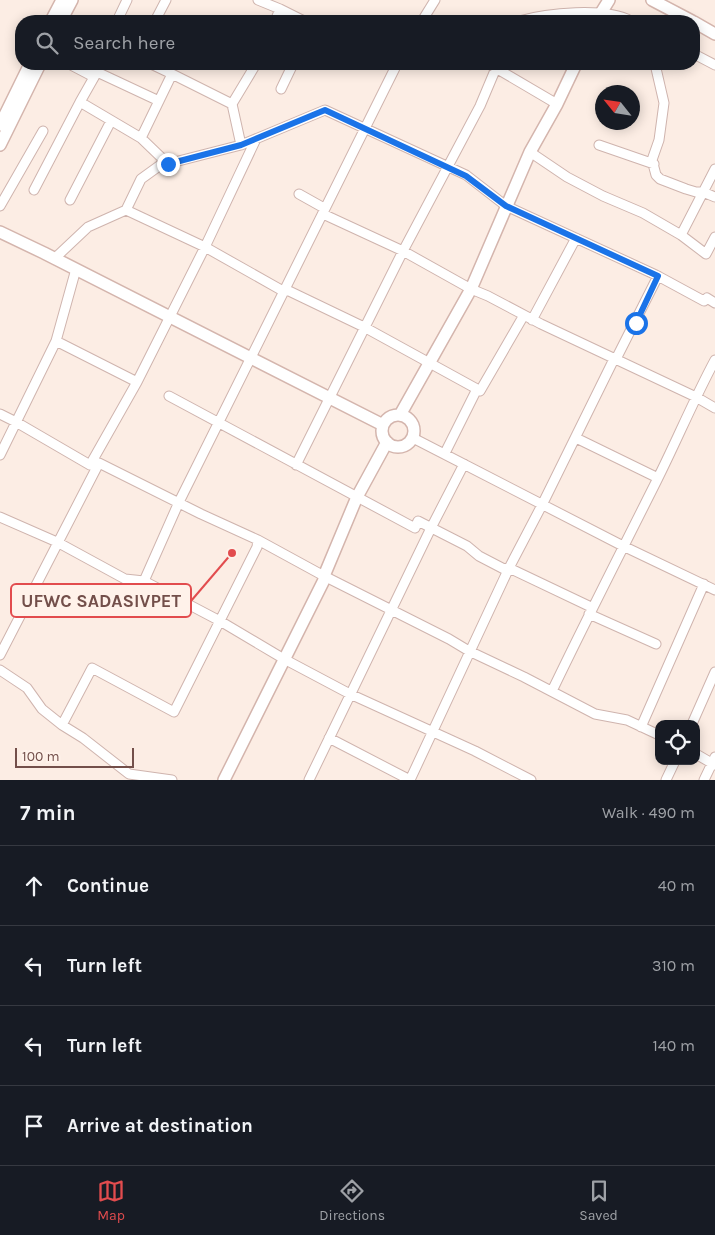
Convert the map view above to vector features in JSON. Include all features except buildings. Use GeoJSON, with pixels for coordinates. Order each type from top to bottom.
{"type":"FeatureCollection","features":[{"type":"Feature","properties":{"kind":"main road"},"geometry":{"type":"LineString","coordinates":[[54,15],[62,0]]}},
{"type":"Feature","properties":{"kind":"main road"},"geometry":{"type":"LineString","coordinates":[[67,15],[72,0]]}},
{"type":"Feature","properties":{"kind":"main road"},"geometry":{"type":"LineString","coordinates":[[599,15],[609,0]]}},
{"type":"Feature","properties":{"kind":"main road"},"geometry":{"type":"LineString","coordinates":[[652,0],[680,15]]}},
{"type":"Feature","properties":{"kind":"main road"},"geometry":{"type":"LineString","coordinates":[[700,26],[715,34]]}},
{"type":"Feature","properties":{"kind":"main road"},"geometry":{"type":"LineString","coordinates":[[0,125],[27,70]]}},
{"type":"Feature","properties":{"kind":"main road"},"geometry":{"type":"LineString","coordinates":[[0,145],[37,70]]}},
{"type":"Feature","properties":{"kind":"main road"},"geometry":{"type":"LineString","coordinates":[[400,415],[471,289],[530,152],[557,104],[573,70]]}},
{"type":"Feature","properties":{"kind":"main road"},"geometry":{"type":"LineString","coordinates":[[0,232],[383,425]]}},
{"type":"Feature","properties":{"kind":"main road"},"geometry":{"type":"LineString","coordinates":[[400,415],[411,420],[414,432],[413,438],[401,447],[396,447],[386,442],[383,437],[383,425],[390,417],[400,415]]}},
{"type":"Feature","properties":{"kind":"main road"},"geometry":{"type":"LineString","coordinates":[[224,780],[324,580],[357,497],[386,442]]}},
{"type":"Feature","properties":{"kind":"street"},"geometry":{"type":"LineString","coordinates":[[120,15],[127,0]]}},
{"type":"Feature","properties":{"kind":"street"},"geometry":{"type":"LineString","coordinates":[[158,15],[166,0]]}},
{"type":"Feature","properties":{"kind":"street"},"geometry":{"type":"LineString","coordinates":[[258,0],[292,15]]}},
{"type":"Feature","properties":{"kind":"street"},"geometry":{"type":"LineString","coordinates":[[427,15],[431,1]]}},
{"type":"Feature","properties":{"kind":"street"},"geometry":{"type":"LineString","coordinates":[[278,15],[280,9]]}},
{"type":"Feature","properties":{"kind":"street"},"geometry":{"type":"LineString","coordinates":[[700,57],[715,64]]}},
{"type":"Feature","properties":{"kind":"street"},"geometry":{"type":"LineString","coordinates":[[80,70],[90,75],[97,72],[159,101]]}},
{"type":"Feature","properties":{"kind":"street"},"geometry":{"type":"LineString","coordinates":[[164,70],[232,104]]}},
{"type":"Feature","properties":{"kind":"street"},"geometry":{"type":"LineString","coordinates":[[241,145],[232,104],[252,70]]}},
{"type":"Feature","properties":{"kind":"street"},"geometry":{"type":"LineString","coordinates":[[281,89],[291,70]]}},
{"type":"Feature","properties":{"kind":"street"},"geometry":{"type":"LineString","coordinates":[[144,581],[179,502],[220,424],[283,291],[394,70]]}},
{"type":"Feature","properties":{"kind":"street"},"geometry":{"type":"LineString","coordinates":[[296,464],[364,326],[446,167],[480,106],[492,70]]}},
{"type":"Feature","properties":{"kind":"street"},"geometry":{"type":"LineString","coordinates":[[500,70],[557,104]]}},
{"type":"Feature","properties":{"kind":"street"},"geometry":{"type":"LineString","coordinates":[[656,70],[664,103],[659,140],[652,160],[656,175],[660,179],[715,197]]}},
{"type":"Feature","properties":{"kind":"street"},"geometry":{"type":"LineString","coordinates":[[34,190],[97,72]]}},
{"type":"Feature","properties":{"kind":"street"},"geometry":{"type":"LineString","coordinates":[[141,138],[172,74]]}},
{"type":"Feature","properties":{"kind":"street"},"geometry":{"type":"LineString","coordinates":[[80,102],[141,138],[168,164]]}},
{"type":"Feature","properties":{"kind":"street"},"geometry":{"type":"LineString","coordinates":[[54,258],[88,227],[126,210],[140,179],[159,166],[241,145],[325,110],[466,176],[506,206],[658,276],[704,301],[707,298],[715,302]]}},
{"type":"Feature","properties":{"kind":"street"},"geometry":{"type":"LineString","coordinates":[[70,200],[111,121]]}},
{"type":"Feature","properties":{"kind":"street"},"geometry":{"type":"LineString","coordinates":[[0,206],[43,131]]}},
{"type":"Feature","properties":{"kind":"street"},"geometry":{"type":"LineString","coordinates":[[0,655],[205,247],[256,139]]}},
{"type":"Feature","properties":{"kind":"street"},"geometry":{"type":"LineString","coordinates":[[599,145],[654,164]]}},
{"type":"Feature","properties":{"kind":"street"},"geometry":{"type":"LineString","coordinates":[[530,152],[567,177],[603,196],[643,213],[681,235],[706,254],[715,237]]}},
{"type":"Feature","properties":{"kind":"street"},"geometry":{"type":"LineString","coordinates":[[681,235],[715,169]]}},
{"type":"Feature","properties":{"kind":"street"},"geometry":{"type":"LineString","coordinates":[[299,194],[324,208],[323,214]]}},
{"type":"Feature","properties":{"kind":"street"},"geometry":{"type":"LineString","coordinates":[[126,210],[205,247],[283,291],[289,291],[364,326],[480,391],[524,315]]}},
{"type":"Feature","properties":{"kind":"street"},"geometry":{"type":"LineString","coordinates":[[323,214],[403,251],[532,320],[696,397],[715,408]]}},
{"type":"Feature","properties":{"kind":"street"},"geometry":{"type":"LineString","coordinates":[[532,320],[576,238]]}},
{"type":"Feature","properties":{"kind":"street"},"geometry":{"type":"LineString","coordinates":[[0,455],[56,341],[76,269]]}},
{"type":"Feature","properties":{"kind":"street"},"geometry":{"type":"LineString","coordinates":[[329,738],[410,780],[468,651],[658,276]]}},
{"type":"Feature","properties":{"kind":"street"},"geometry":{"type":"LineString","coordinates":[[56,341],[137,382]]}},
{"type":"Feature","properties":{"kind":"street"},"geometry":{"type":"LineString","coordinates":[[552,691],[715,360]]}},
{"type":"Feature","properties":{"kind":"street"},"geometry":{"type":"LineString","coordinates":[[444,453],[477,388]]}},
{"type":"Feature","properties":{"kind":"street"},"geometry":{"type":"LineString","coordinates":[[169,396],[415,528],[418,521],[467,546],[479,556],[504,570],[509,568],[656,644]]}},
{"type":"Feature","properties":{"kind":"street"},"geometry":{"type":"LineString","coordinates":[[0,414],[95,464],[258,540],[324,576],[449,639],[468,651],[596,714],[627,720],[655,733]]}},
{"type":"Feature","properties":{"kind":"street"},"geometry":{"type":"LineString","coordinates":[[413,438],[623,546],[715,590]]}},
{"type":"Feature","properties":{"kind":"street"},"geometry":{"type":"LineString","coordinates":[[576,438],[658,478]]}},
{"type":"Feature","properties":{"kind":"street"},"geometry":{"type":"LineString","coordinates":[[308,780],[464,464]]}},
{"type":"Feature","properties":{"kind":"street"},"geometry":{"type":"LineString","coordinates":[[0,517],[57,542],[125,578],[144,581],[350,694],[432,732],[515,776],[531,780]]}},
{"type":"Feature","properties":{"kind":"street"},"geometry":{"type":"LineString","coordinates":[[62,725],[92,668],[174,712],[257,547],[258,540]]}},
{"type":"Feature","properties":{"kind":"street"},"geometry":{"type":"LineString","coordinates":[[641,728],[704,584]]}},
{"type":"Feature","properties":{"kind":"street"},"geometry":{"type":"LineString","coordinates":[[0,670],[27,688],[42,709],[129,774],[172,780]]}},
{"type":"Feature","properties":{"kind":"street"},"geometry":{"type":"LineString","coordinates":[[694,720],[715,672]]}},
{"type":"Feature","properties":{"kind":"street"},"geometry":{"type":"LineString","coordinates":[[700,756],[714,762],[704,780]]}},
{"type":"Feature","properties":{"kind":"street"},"geometry":{"type":"LineString","coordinates":[[666,780],[673,765]]}},
{"type":"Feature","properties":{"kind":"place","name":"UFWC SADASIVPET"},"geometry":{"type":"Point","coordinates":[232,553]}},
{"type":"Feature","properties":{"kind":"route"},"geometry":{"type":"LineString","coordinates":[[168,164],[241,145],[325,110],[466,176],[506,206],[658,276],[636,323]]}}]}
